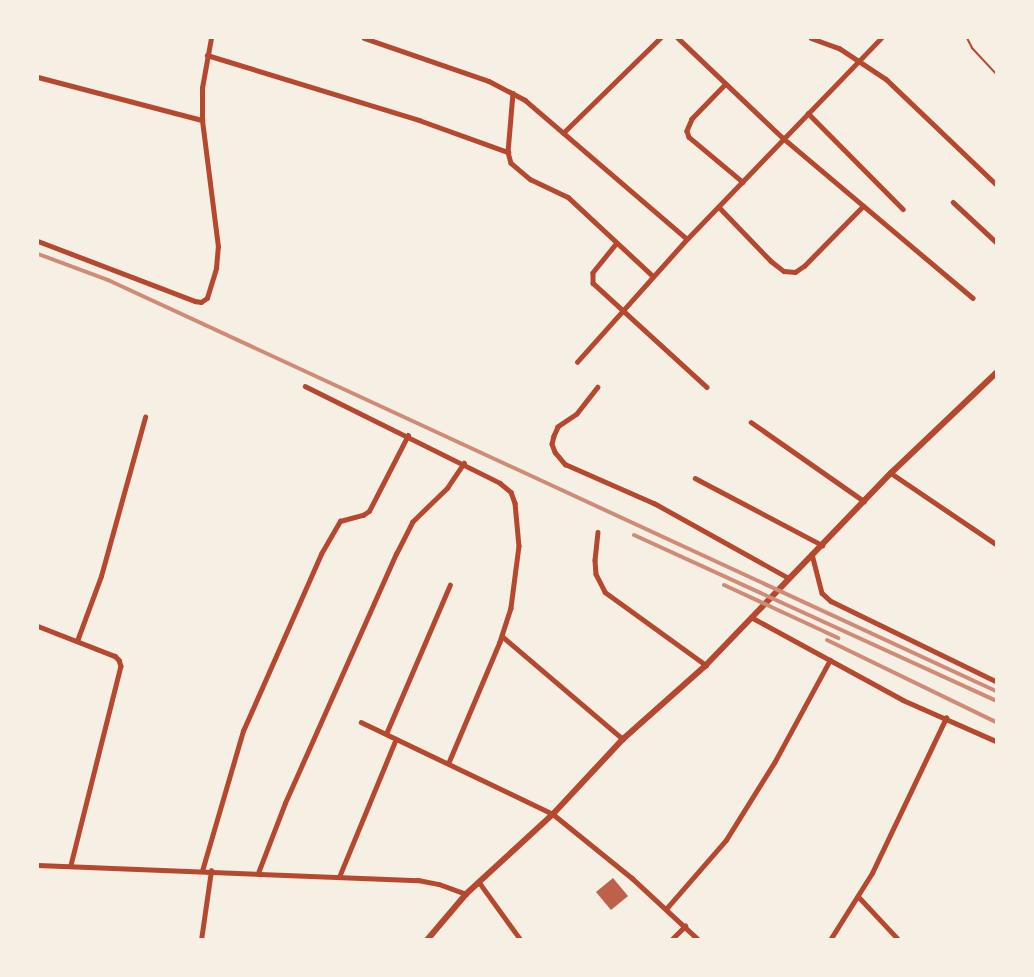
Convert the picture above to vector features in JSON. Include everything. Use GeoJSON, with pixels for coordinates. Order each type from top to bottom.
{"type":"FeatureCollection","features":[{"type":"Feature","properties":{"kind":"street"},"geometry":{"type":"LineString","coordinates":[[38,241],[195,301],[201,302],[207,298],[218,247],[202,120],[202,88],[211,38]]}},
{"type":"Feature","properties":{"kind":"street"},"geometry":{"type":"LineString","coordinates":[[364,38],[489,81],[513,93],[687,239]]}},
{"type":"Feature","properties":{"kind":"street"},"geometry":{"type":"LineString","coordinates":[[563,133],[660,38]]}},
{"type":"Feature","properties":{"kind":"street"},"geometry":{"type":"LineString","coordinates":[[678,38],[783,138],[973,298]]}},
{"type":"Feature","properties":{"kind":"street"},"geometry":{"type":"LineString","coordinates":[[810,38],[839,48],[886,79],[996,184]]}},
{"type":"Feature","properties":{"kind":"street"},"geometry":{"type":"LineString","coordinates":[[577,362],[652,275],[881,38]]}},
{"type":"Feature","properties":{"kind":"street"},"geometry":{"type":"LineString","coordinates":[[207,55],[419,120],[508,152]]}},
{"type":"Feature","properties":{"kind":"street"},"geometry":{"type":"LineString","coordinates":[[38,76],[202,120]]}},
{"type":"Feature","properties":{"kind":"street"},"geometry":{"type":"LineString","coordinates":[[726,84],[692,119],[687,130],[689,137],[743,182]]}},
{"type":"Feature","properties":{"kind":"street"},"geometry":{"type":"LineString","coordinates":[[513,93],[508,152],[511,163],[517,171],[568,197],[652,275]]}},
{"type":"Feature","properties":{"kind":"street"},"geometry":{"type":"LineString","coordinates":[[808,113],[903,209]]}},
{"type":"Feature","properties":{"kind":"street"},"geometry":{"type":"LineString","coordinates":[[953,202],[996,242]]}},
{"type":"Feature","properties":{"kind":"street"},"geometry":{"type":"LineString","coordinates":[[719,207],[771,261],[784,271],[795,272],[804,267],[863,206]]}},
{"type":"Feature","properties":{"kind":"street"},"geometry":{"type":"LineString","coordinates":[[617,243],[591,278],[593,283],[708,387]]}},
{"type":"Feature","properties":{"kind":"street"},"geometry":{"type":"LineString","coordinates":[[427,939],[466,894],[553,814],[623,739],[706,665],[891,473],[996,373]]}},
{"type":"Feature","properties":{"kind":"street"},"geometry":{"type":"LineString","coordinates":[[990,379],[996,384]]}},
{"type":"Feature","properties":{"kind":"street"},"geometry":{"type":"LineString","coordinates":[[305,386],[464,463],[500,483],[511,492],[516,502],[519,546],[517,578],[502,636],[449,763]]}},
{"type":"Feature","properties":{"kind":"street"},"geometry":{"type":"LineString","coordinates":[[598,387],[577,414],[558,427],[552,444],[555,452],[565,464],[654,503],[789,578]]}},
{"type":"Feature","properties":{"kind":"street"},"geometry":{"type":"LineString","coordinates":[[77,641],[101,576],[145,417]]}},
{"type":"Feature","properties":{"kind":"street"},"geometry":{"type":"LineString","coordinates":[[752,422],[864,501]]}},
{"type":"Feature","properties":{"kind":"street"},"geometry":{"type":"LineString","coordinates":[[202,871],[243,731],[321,554],[340,521],[363,515],[369,511],[408,435]]}},
{"type":"Feature","properties":{"kind":"street"},"geometry":{"type":"LineString","coordinates":[[258,873],[285,803],[412,522],[447,488],[464,463]]}},
{"type":"Feature","properties":{"kind":"street"},"geometry":{"type":"LineString","coordinates":[[891,473],[996,544]]}},
{"type":"Feature","properties":{"kind":"street"},"geometry":{"type":"LineString","coordinates":[[695,478],[822,545]]}},
{"type":"Feature","properties":{"kind":"street"},"geometry":{"type":"LineString","coordinates":[[598,532],[595,567],[605,592],[706,665]]}},
{"type":"Feature","properties":{"kind":"street"},"geometry":{"type":"LineString","coordinates":[[812,554],[822,593],[831,601],[996,681]]}},
{"type":"Feature","properties":{"kind":"street"},"geometry":{"type":"LineString","coordinates":[[386,734],[450,585]]}},
{"type":"Feature","properties":{"kind":"street"},"geometry":{"type":"LineString","coordinates":[[751,617],[903,700],[996,741]]}},
{"type":"Feature","properties":{"kind":"street"},"geometry":{"type":"LineString","coordinates":[[38,626],[115,656],[121,666],[71,865]]}},
{"type":"Feature","properties":{"kind":"street"},"geometry":{"type":"LineString","coordinates":[[502,636],[623,739]]}},
{"type":"Feature","properties":{"kind":"street"},"geometry":{"type":"LineString","coordinates":[[666,909],[726,840],[774,763],[830,660]]}},
{"type":"Feature","properties":{"kind":"street"},"geometry":{"type":"LineString","coordinates":[[830,939],[858,896],[908,801],[946,718]]}},
{"type":"Feature","properties":{"kind":"street"},"geometry":{"type":"LineString","coordinates":[[361,722],[553,814],[699,939]]}},
{"type":"Feature","properties":{"kind":"street"},"geometry":{"type":"LineString","coordinates":[[339,877],[396,739]]}},
{"type":"Feature","properties":{"kind":"street"},"geometry":{"type":"LineString","coordinates":[[38,865],[418,880],[440,884],[466,894]]}},
{"type":"Feature","properties":{"kind":"street"},"geometry":{"type":"LineString","coordinates":[[201,939],[211,871]]}},
{"type":"Feature","properties":{"kind":"street"},"geometry":{"type":"LineString","coordinates":[[479,882],[521,939]]}},
{"type":"Feature","properties":{"kind":"street"},"geometry":{"type":"LineString","coordinates":[[858,896],[898,939]]}},
{"type":"Feature","properties":{"kind":"street"},"geometry":{"type":"LineString","coordinates":[[671,939],[685,926]]}},
{"type":"Feature","properties":{"kind":"lane"},"geometry":{"type":"LineString","coordinates":[[967,38],[972,48],[996,74]]}},
{"type":"Feature","properties":{"kind":"building"},"geometry":{"type":"Polygon","coordinates":[[[613,878],[628,896],[611,910],[596,892],[613,878]]]}},
{"type":"Feature","properties":{"kind":"railway"},"geometry":{"type":"LineString","coordinates":[[38,254],[108,280],[996,691]]}},
{"type":"Feature","properties":{"kind":"railway"},"geometry":{"type":"LineString","coordinates":[[634,535],[996,701]]}},
{"type":"Feature","properties":{"kind":"railway"},"geometry":{"type":"LineString","coordinates":[[724,585],[838,638]]}},
{"type":"Feature","properties":{"kind":"railway"},"geometry":{"type":"LineString","coordinates":[[827,640],[996,722]]}}]}
